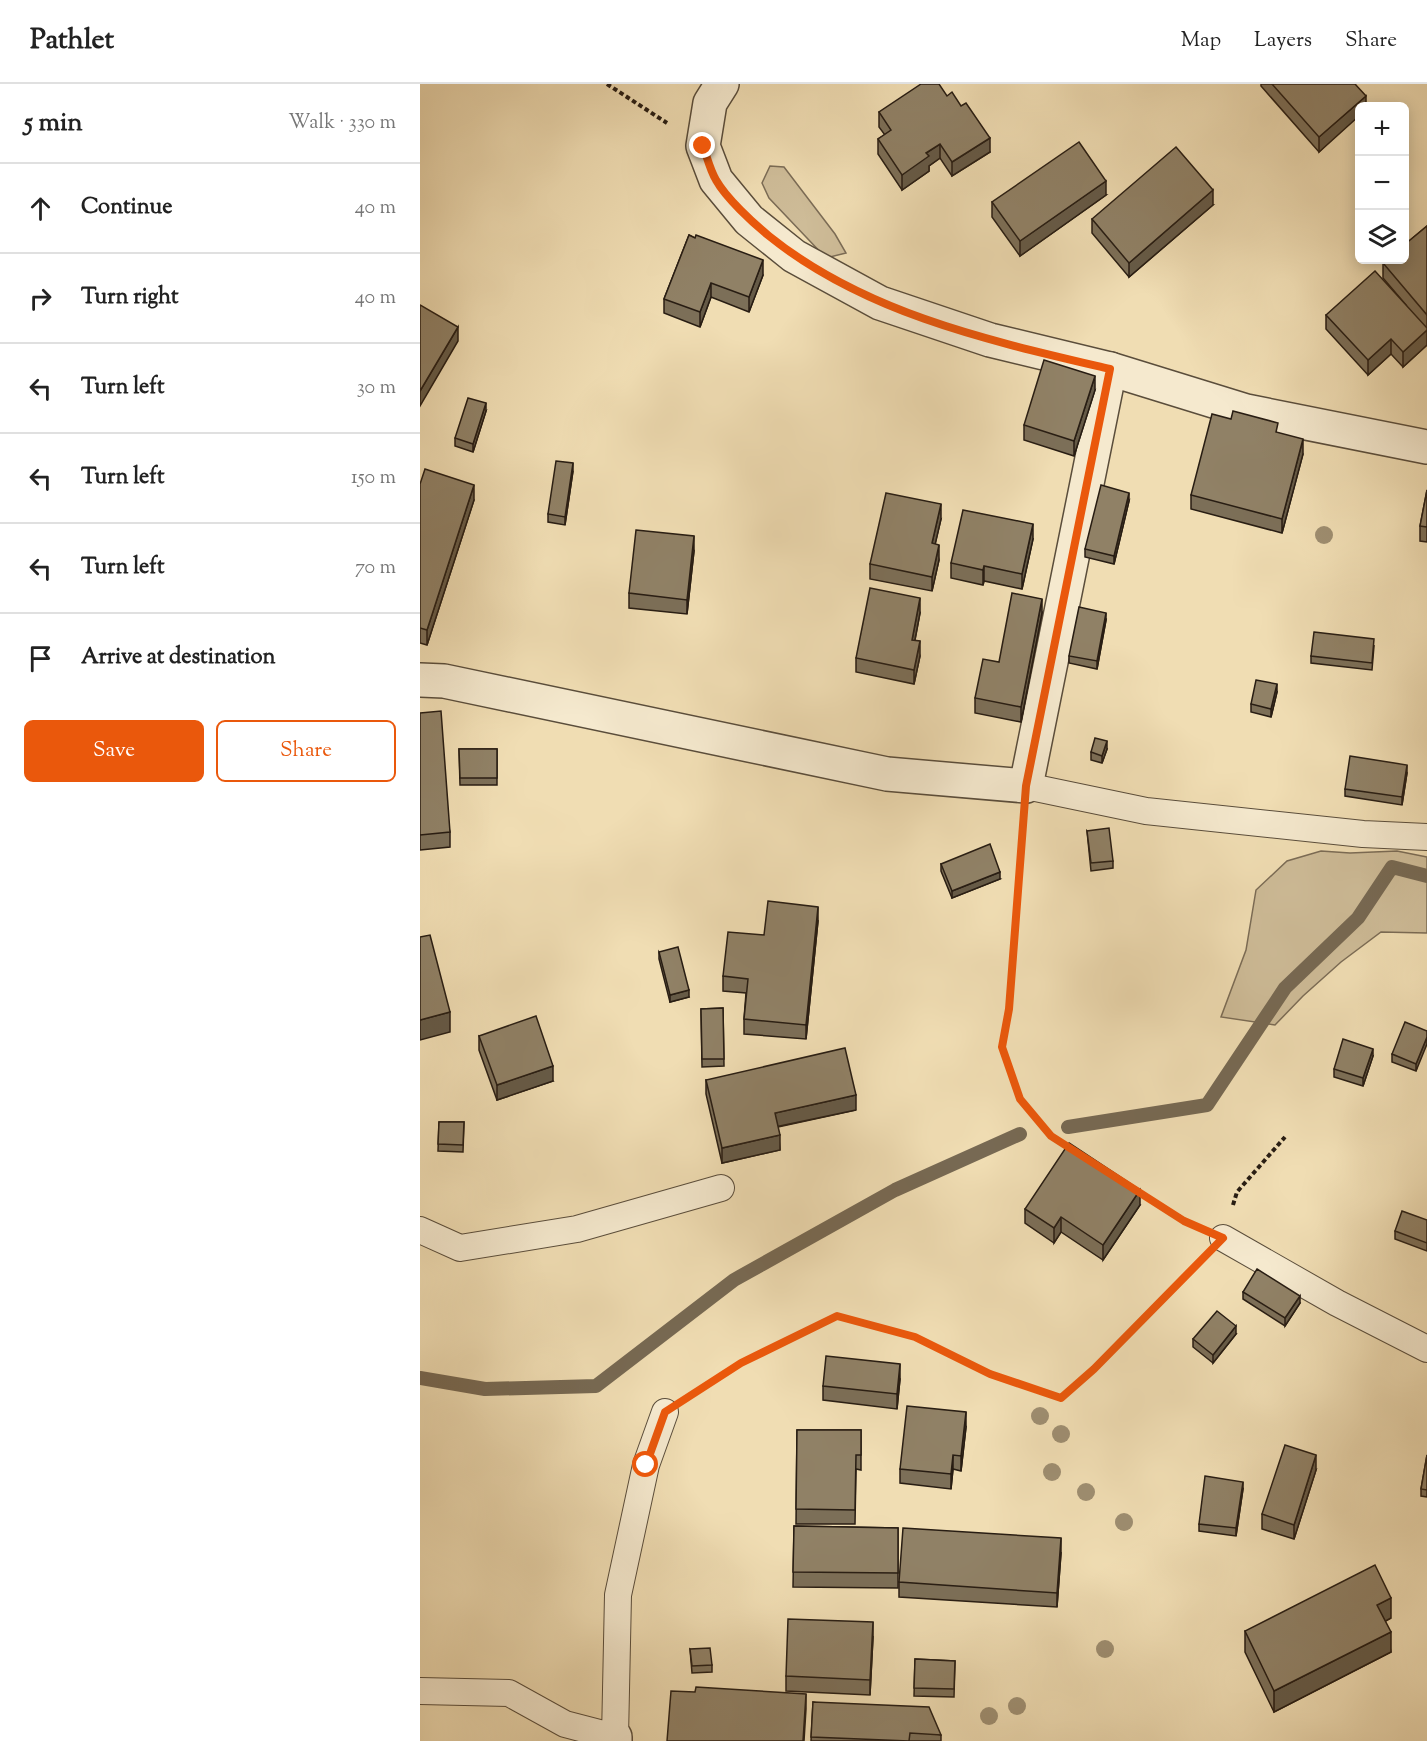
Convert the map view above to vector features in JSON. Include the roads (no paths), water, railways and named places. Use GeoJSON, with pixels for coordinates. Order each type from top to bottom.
{"type":"FeatureCollection","features":[{"type":"Feature","properties":{"kind":"street"},"geometry":{"type":"LineString","coordinates":[[722,84],[710,103],[703,146],[716,180],[749,220],[794,256],[880,303],[990,340],[1110,369],[1246,411],[1427,447]]}},
{"type":"Feature","properties":{"kind":"street"},"geometry":{"type":"LineString","coordinates":[[420,680],[444,681],[887,774],[1026,786],[1110,369]]}},
{"type":"Feature","properties":{"kind":"lane"},"geometry":{"type":"LineString","coordinates":[[1026,786],[1146,811],[1363,834],[1427,837]]}},
{"type":"Feature","properties":{"kind":"lane"},"geometry":{"type":"LineString","coordinates":[[420,1230],[460,1248],[577,1229],[721,1188]]}},
{"type":"Feature","properties":{"kind":"lane"},"geometry":{"type":"LineString","coordinates":[[1223,1238],[1337,1303],[1427,1349]]}},
{"type":"Feature","properties":{"kind":"lane"},"geometry":{"type":"LineString","coordinates":[[420,1691],[509,1693],[565,1724],[615,1739],[618,1595],[646,1465],[665,1412]]}},
{"type":"Feature","properties":{"kind":"waterway"},"geometry":{"type":"LineString","coordinates":[[1068,1127],[1207,1105],[1285,988],[1358,918],[1392,867],[1427,876]]}},
{"type":"Feature","properties":{"kind":"waterway"},"geometry":{"type":"LineString","coordinates":[[420,1378],[485,1389],[596,1386],[734,1280],[895,1190],[1020,1134]]}}]}
